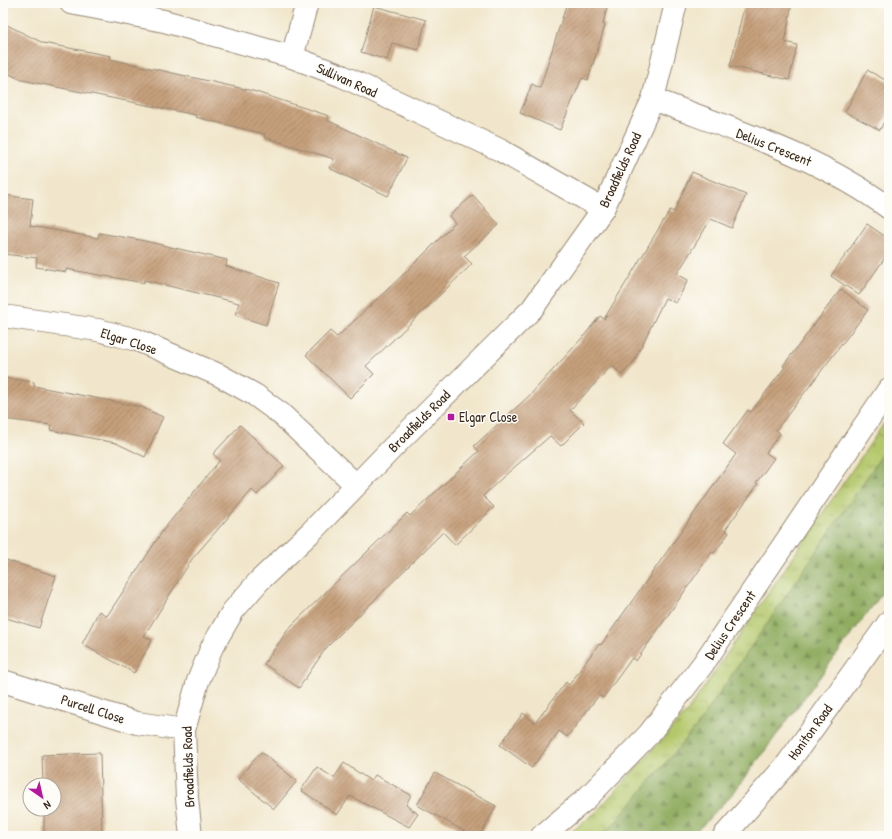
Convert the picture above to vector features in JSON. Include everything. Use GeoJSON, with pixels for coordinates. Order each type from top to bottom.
{"type":"FeatureCollection","features":[{"type":"Feature","properties":{"kind":"street","name":"Sullivan Road"},"geometry":{"type":"LineString","coordinates":[[70,3],[164,21],[292,57],[342,76],[500,150],[603,209]]}},
{"type":"Feature","properties":{"kind":"street"},"geometry":{"type":"LineString","coordinates":[[292,57],[307,3]]}},
{"type":"Feature","properties":{"kind":"street","name":"Broadfields Road"},"geometry":{"type":"LineString","coordinates":[[192,836],[187,798],[184,730],[198,681],[212,647],[233,611],[259,581],[311,532],[532,309],[603,209],[652,99],[676,3]]}},
{"type":"Feature","properties":{"kind":"street","name":"Delius Crescent"},"geometry":{"type":"LineString","coordinates":[[652,99],[812,162],[871,195],[889,208]]}},
{"type":"Feature","properties":{"kind":"street","name":"Elgar Close"},"geometry":{"type":"LineString","coordinates":[[3,316],[98,330],[137,340],[219,375],[255,395],[281,414],[356,485]]}},
{"type":"Feature","properties":{"kind":"street","name":"Delius Crescent"},"geometry":{"type":"LineString","coordinates":[[542,836],[587,798],[649,734],[672,705],[703,664],[889,389]]}},
{"type":"Feature","properties":{"kind":"street","name":"Honiton Road"},"geometry":{"type":"LineString","coordinates":[[724,836],[788,763],[889,622]]}},
{"type":"Feature","properties":{"kind":"street","name":"Purcell Close"},"geometry":{"type":"LineString","coordinates":[[3,681],[137,723],[184,730]]}},
{"type":"Feature","properties":{"kind":"green space"},"geometry":{"type":"Polygon","coordinates":[[[889,416],[889,584],[734,792],[692,836],[566,836],[595,813],[687,712],[889,416]]]}},
{"type":"Feature","properties":{"kind":"green space"},"geometry":{"type":"Polygon","coordinates":[[[889,445],[889,584],[734,792],[692,836],[598,836],[613,825],[697,726],[889,445]]]}},
{"type":"Feature","properties":{"kind":"building"},"geometry":{"type":"Polygon","coordinates":[[[567,3],[608,3],[603,24],[605,25],[588,80],[582,78],[560,130],[520,113],[532,84],[540,88],[567,3]]]}},
{"type":"Feature","properties":{"kind":"building"},"geometry":{"type":"Polygon","coordinates":[[[745,3],[792,3],[785,42],[797,45],[789,80],[730,66],[745,3]]]}},
{"type":"Feature","properties":{"kind":"building"},"geometry":{"type":"Polygon","coordinates":[[[374,6],[426,20],[418,50],[392,43],[387,60],[361,52],[374,6]]]}},
{"type":"Feature","properties":{"kind":"building"},"geometry":{"type":"Polygon","coordinates":[[[3,23],[43,43],[111,56],[110,59],[253,91],[329,116],[327,120],[407,158],[388,196],[329,168],[334,159],[264,137],[265,134],[195,117],[196,115],[22,80],[3,71],[3,23]]]}},
{"type":"Feature","properties":{"kind":"building"},"geometry":{"type":"Polygon","coordinates":[[[867,70],[889,82],[889,111],[880,130],[845,112],[867,70]]]}},
{"type":"Feature","properties":{"kind":"building"},"geometry":{"type":"Polygon","coordinates":[[[692,172],[746,195],[732,228],[711,219],[677,274],[688,280],[676,303],[665,298],[634,361],[622,375],[612,365],[570,410],[584,423],[561,446],[550,436],[502,478],[483,496],[494,507],[455,545],[443,532],[326,648],[299,688],[264,664],[290,627],[407,513],[410,516],[479,451],[474,446],[530,395],[583,337],[600,316],[604,319],[670,210],[674,212],[692,172]]]}},
{"type":"Feature","properties":{"kind":"building"},"geometry":{"type":"Polygon","coordinates":[[[3,195],[33,199],[30,226],[98,238],[99,233],[140,240],[227,260],[226,266],[279,283],[266,325],[235,315],[239,303],[144,280],[144,283],[66,269],[66,272],[36,267],[37,258],[3,254],[3,195]]]}},
{"type":"Feature","properties":{"kind":"building"},"geometry":{"type":"Polygon","coordinates":[[[473,195],[499,225],[464,256],[472,264],[366,366],[374,374],[350,398],[306,355],[330,331],[337,337],[406,272],[455,223],[449,216],[473,195]]]}},
{"type":"Feature","properties":{"kind":"building"},"geometry":{"type":"Polygon","coordinates":[[[867,224],[889,239],[889,252],[859,295],[831,276],[867,224]]]}},
{"type":"Feature","properties":{"kind":"building"},"geometry":{"type":"Polygon","coordinates":[[[841,289],[868,310],[776,430],[780,433],[766,453],[774,458],[756,483],[758,484],[725,530],[729,533],[714,553],[712,552],[636,661],[632,658],[603,698],[599,695],[567,737],[559,731],[532,768],[500,745],[523,713],[535,723],[566,682],[569,685],[599,644],[601,645],[736,454],[723,444],[748,410],[751,412],[785,367],[783,366],[841,289]]]}},
{"type":"Feature","properties":{"kind":"building"},"geometry":{"type":"Polygon","coordinates":[[[3,378],[34,382],[34,386],[141,407],[163,417],[145,457],[116,443],[50,430],[51,425],[3,419],[3,378]]]}},
{"type":"Feature","properties":{"kind":"building"},"geometry":{"type":"Polygon","coordinates":[[[240,425],[284,466],[257,495],[252,490],[192,559],[144,636],[152,640],[134,673],[82,644],[99,611],[107,616],[164,529],[220,460],[213,454],[240,425]]]}},
{"type":"Feature","properties":{"kind":"building"},"geometry":{"type":"Polygon","coordinates":[[[3,559],[56,576],[39,628],[3,617],[3,559]]]}},
{"type":"Feature","properties":{"kind":"building"},"geometry":{"type":"Polygon","coordinates":[[[261,752],[297,781],[274,809],[238,779],[261,752]]]}},
{"type":"Feature","properties":{"kind":"building"},"geometry":{"type":"Polygon","coordinates":[[[100,753],[102,836],[44,836],[44,817],[62,817],[62,777],[43,777],[42,755],[100,753]]]}},
{"type":"Feature","properties":{"kind":"building"},"geometry":{"type":"Polygon","coordinates":[[[344,763],[371,781],[375,775],[411,795],[406,805],[418,814],[409,827],[350,796],[337,815],[301,790],[317,767],[334,778],[344,763]]]}},
{"type":"Feature","properties":{"kind":"building"},"geometry":{"type":"Polygon","coordinates":[[[435,773],[496,806],[480,836],[473,836],[417,805],[435,773]]]}},
{"type":"Feature","properties":{"kind":"place","name":"Elgar Close"},"geometry":{"type":"Point","coordinates":[451,417]}}]}
